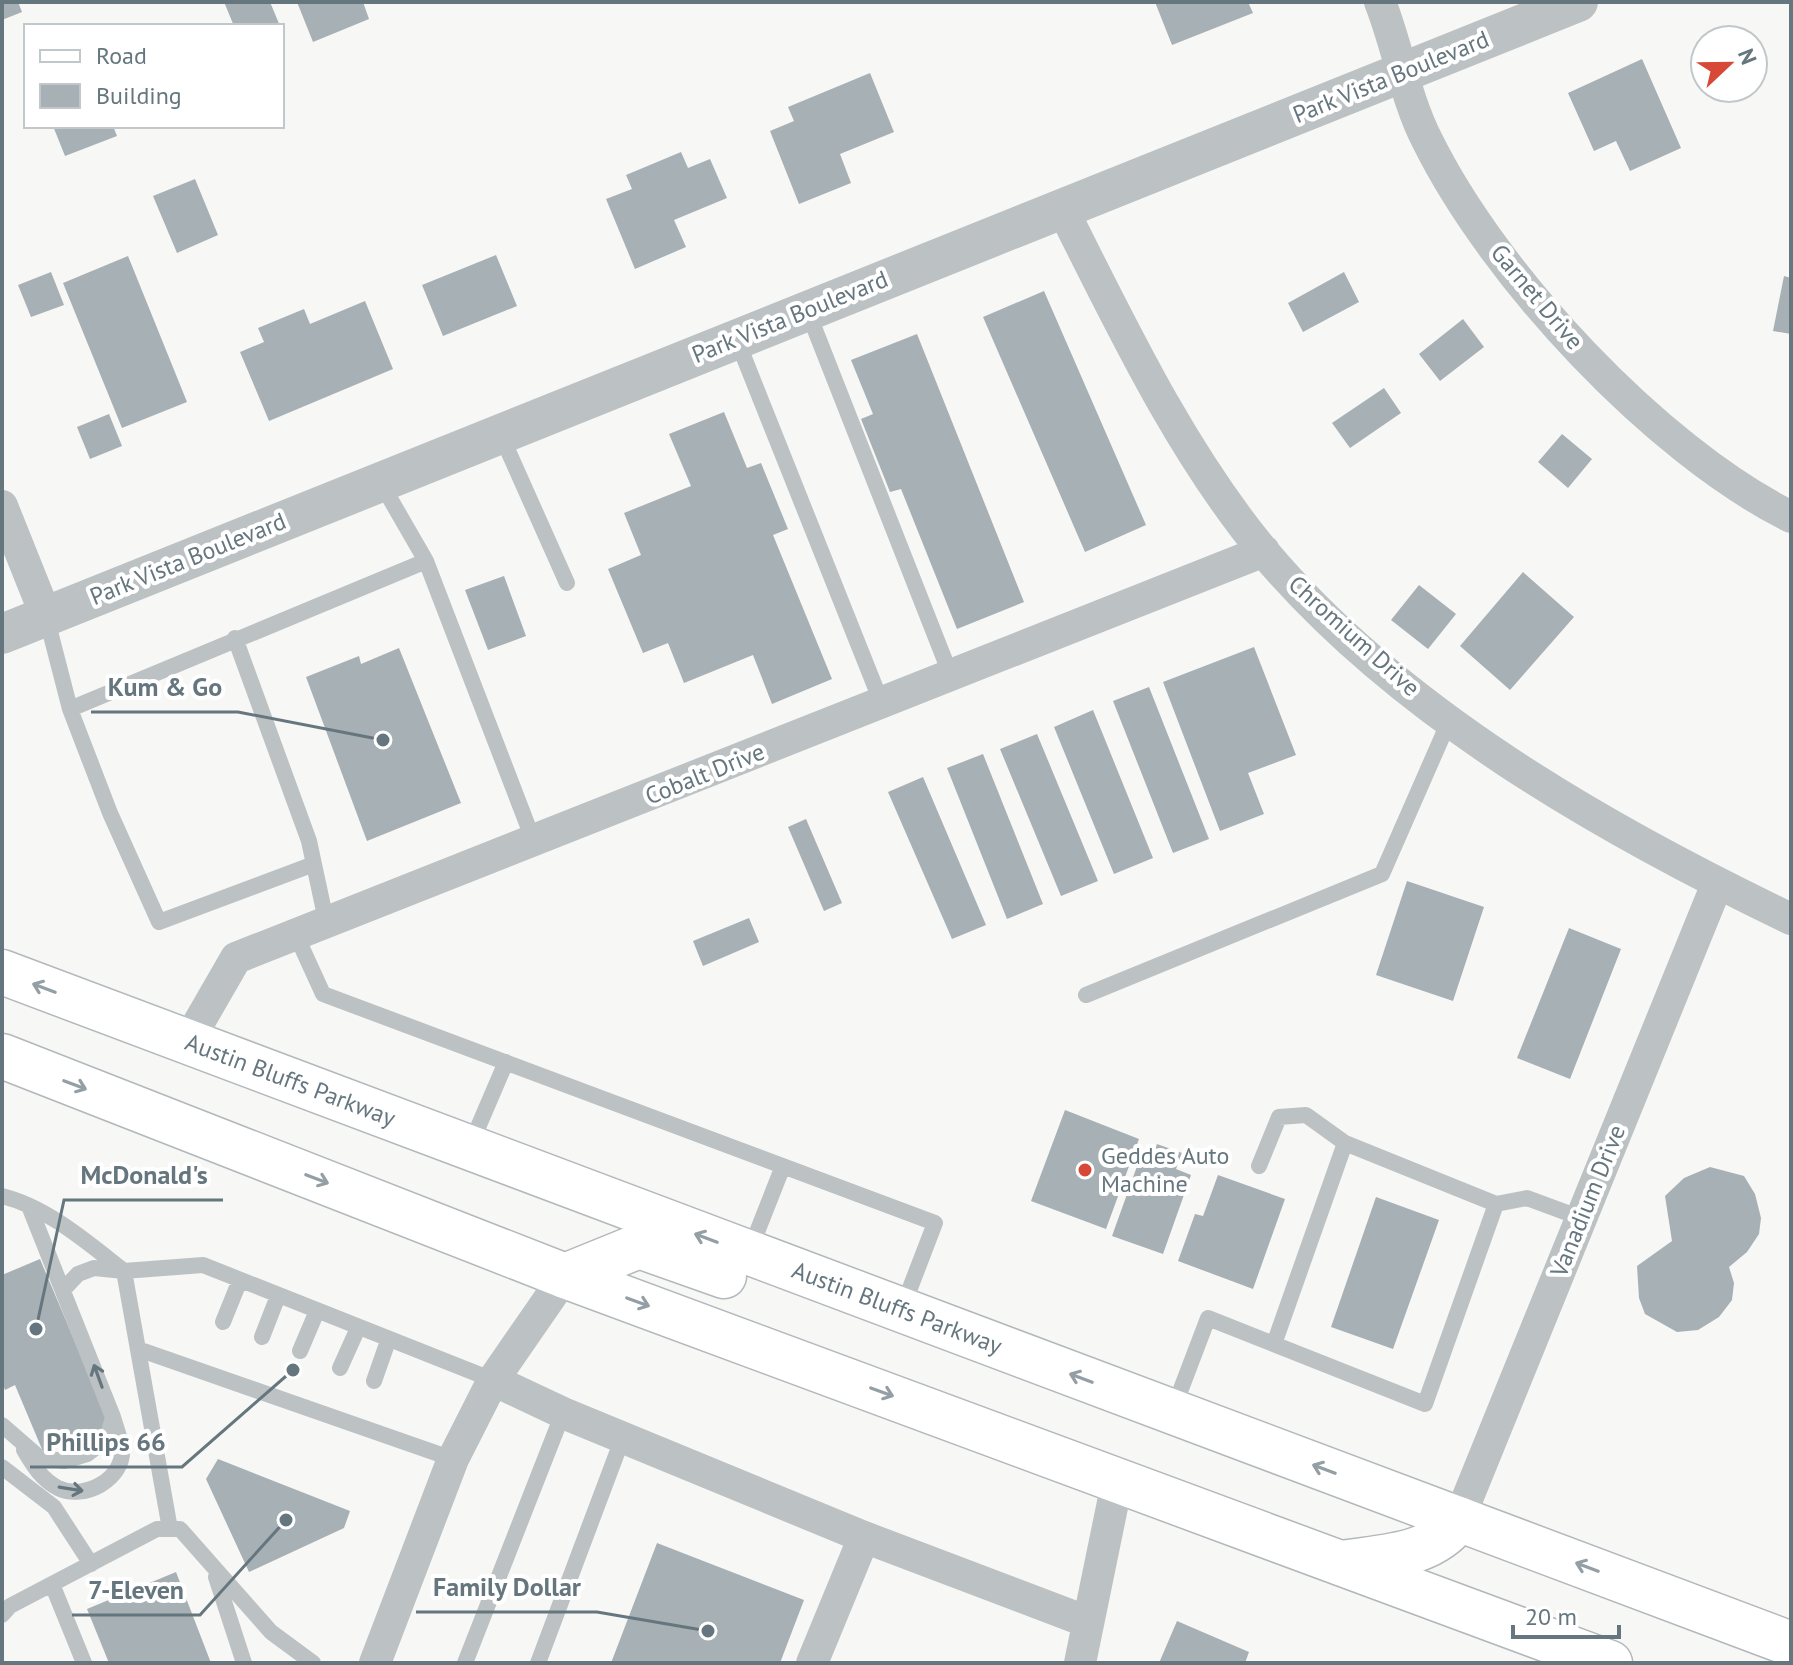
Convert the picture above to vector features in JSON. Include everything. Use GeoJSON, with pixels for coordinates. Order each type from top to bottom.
{"type":"FeatureCollection","features":[{"type":"Feature","properties":{"kind":"main road","name":"Austin Bluffs Parkway"},"geometry":{"type":"LineString","coordinates":[[2,972],[1791,1644]]}},
{"type":"Feature","properties":{"kind":"main road"},"geometry":{"type":"LineString","coordinates":[[2,1056],[565,1276],[1118,1478],[1610,1663]]}},
{"type":"Feature","properties":{"kind":"main road"},"geometry":{"type":"LineString","coordinates":[[565,1276],[639,1246],[776,1294],[896,1308]]}},
{"type":"Feature","properties":{"kind":"main road"},"geometry":{"type":"LineString","coordinates":[[1339,1563],[1427,1548],[1447,1535],[1459,1519]]}},
{"type":"Feature","properties":{"kind":"street","name":"Garnet Drive"},"geometry":{"type":"LineString","coordinates":[[1380,2],[1401,73],[1426,139],[1456,191],[1549,317],[1611,383],[1690,450],[1771,507],[1791,517]]}},
{"type":"Feature","properties":{"kind":"street","name":"Park Vista Boulevard"},"geometry":{"type":"LineString","coordinates":[[2,634],[1578,2]]}},
{"type":"Feature","properties":{"kind":"street","name":"Chromium Drive"},"geometry":{"type":"LineString","coordinates":[[1062,208],[1166,404],[1224,497],[1264,551],[1342,631],[1450,719],[1534,779],[1611,827],[1717,884],[1791,919]]}},
{"type":"Feature","properties":{"kind":"street"},"geometry":{"type":"LineString","coordinates":[[2,506],[46,616]]}},
{"type":"Feature","properties":{"kind":"street","name":"Cobalt Drive"},"geometry":{"type":"LineString","coordinates":[[187,1043],[236,958],[297,937],[1264,551]]}},
{"type":"Feature","properties":{"kind":"street","name":"Vanadium Drive"},"geometry":{"type":"LineString","coordinates":[[1459,1519],[1717,884]]}},
{"type":"Feature","properties":{"kind":"street"},"geometry":{"type":"LineString","coordinates":[[375,1663],[453,1459],[493,1380],[565,1276]]}},
{"type":"Feature","properties":{"kind":"street"},"geometry":{"type":"LineString","coordinates":[[493,1380],[563,1413],[864,1537],[1088,1622]]}},
{"type":"Feature","properties":{"kind":"street"},"geometry":{"type":"LineString","coordinates":[[1080,1663],[1118,1478]]}},
{"type":"Feature","properties":{"kind":"street"},"geometry":{"type":"LineString","coordinates":[[812,1663],[864,1537]]}},
{"type":"Feature","properties":{"kind":"lane"},"geometry":{"type":"LineString","coordinates":[[807,310],[951,676]]}},
{"type":"Feature","properties":{"kind":"lane"},"geometry":{"type":"LineString","coordinates":[[737,339],[882,704]]}},
{"type":"Feature","properties":{"kind":"lane"},"geometry":{"type":"LineString","coordinates":[[500,433],[567,583]]}},
{"type":"Feature","properties":{"kind":"lane"},"geometry":{"type":"LineString","coordinates":[[380,482],[426,561],[534,842]]}},
{"type":"Feature","properties":{"kind":"lane"},"geometry":{"type":"LineString","coordinates":[[70,709],[426,561]]}},
{"type":"Feature","properties":{"kind":"lane"},"geometry":{"type":"LineString","coordinates":[[46,616],[70,709],[110,813],[159,922],[314,864]]}},
{"type":"Feature","properties":{"kind":"lane"},"geometry":{"type":"LineString","coordinates":[[235,638],[309,841],[327,925]]}},
{"type":"Feature","properties":{"kind":"lane"},"geometry":{"type":"LineString","coordinates":[[1086,995],[1382,874],[1450,719]]}},
{"type":"Feature","properties":{"kind":"lane"},"geometry":{"type":"LineString","coordinates":[[297,937],[323,994],[935,1223],[896,1308]]}},
{"type":"Feature","properties":{"kind":"lane"},"geometry":{"type":"LineString","coordinates":[[469,1149],[506,1062]]}},
{"type":"Feature","properties":{"kind":"lane"},"geometry":{"type":"LineString","coordinates":[[1259,1166],[1279,1117],[1306,1115],[1345,1143],[1496,1204],[1527,1198],[1581,1218]]}},
{"type":"Feature","properties":{"kind":"lane"},"geometry":{"type":"LineString","coordinates":[[1274,1344],[1345,1143]]}},
{"type":"Feature","properties":{"kind":"lane"},"geometry":{"type":"LineString","coordinates":[[749,1254],[783,1166]]}},
{"type":"Feature","properties":{"kind":"lane"},"geometry":{"type":"LineString","coordinates":[[2,1196],[29,1206],[90,1244],[124,1271],[170,1529]]}},
{"type":"Feature","properties":{"kind":"lane"},"geometry":{"type":"LineString","coordinates":[[1172,1412],[1208,1318],[1425,1404],[1496,1204]]}},
{"type":"Feature","properties":{"kind":"lane"},"geometry":{"type":"LineString","coordinates":[[17,1439],[38,1474],[60,1489],[86,1492],[103,1484],[117,1470],[122,1451],[113,1417],[29,1206]]}},
{"type":"Feature","properties":{"kind":"lane"},"geometry":{"type":"LineString","coordinates":[[64,1289],[78,1274],[94,1268],[124,1271],[203,1265],[388,1341],[493,1380]]}},
{"type":"Feature","properties":{"kind":"lane"},"geometry":{"type":"LineString","coordinates":[[223,1322],[240,1280]]}},
{"type":"Feature","properties":{"kind":"lane"},"geometry":{"type":"LineString","coordinates":[[262,1337],[278,1296]]}},
{"type":"Feature","properties":{"kind":"lane"},"geometry":{"type":"LineString","coordinates":[[300,1351],[317,1311]]}},
{"type":"Feature","properties":{"kind":"lane"},"geometry":{"type":"LineString","coordinates":[[340,1368],[358,1328]]}},
{"type":"Feature","properties":{"kind":"lane"},"geometry":{"type":"LineString","coordinates":[[374,1381],[388,1341]]}},
{"type":"Feature","properties":{"kind":"lane"},"geometry":{"type":"LineString","coordinates":[[138,1349],[204,1364],[453,1459]]}},
{"type":"Feature","properties":{"kind":"lane"},"geometry":{"type":"LineString","coordinates":[[465,1663],[563,1413]]}},
{"type":"Feature","properties":{"kind":"lane"},"geometry":{"type":"LineString","coordinates":[[2,1425],[40,1458],[64,1461],[87,1454],[107,1439],[113,1417]]}},
{"type":"Feature","properties":{"kind":"lane"},"geometry":{"type":"LineString","coordinates":[[538,1663],[623,1437]]}},
{"type":"Feature","properties":{"kind":"lane"},"geometry":{"type":"LineString","coordinates":[[2,1467],[54,1507],[91,1564]]}},
{"type":"Feature","properties":{"kind":"lane"},"geometry":{"type":"LineString","coordinates":[[2,1615],[10,1606],[157,1529],[180,1529],[271,1632],[313,1663]]}},
{"type":"Feature","properties":{"kind":"lane"},"geometry":{"type":"LineString","coordinates":[[214,1569],[244,1663]]}},
{"type":"Feature","properties":{"kind":"lane"},"geometry":{"type":"LineString","coordinates":[[52,1584],[84,1663]]}},
{"type":"Feature","properties":{"kind":"building"},"geometry":{"type":"Polygon","coordinates":[[[2,2],[18,2],[22,12],[2,20],[2,2]]]}},
{"type":"Feature","properties":{"kind":"building"},"geometry":{"type":"Polygon","coordinates":[[[224,2],[270,2],[279,24],[233,24],[224,2]]]}},
{"type":"Feature","properties":{"kind":"building"},"geometry":{"type":"Polygon","coordinates":[[[297,2],[363,2],[369,19],[313,42],[297,2]]]}},
{"type":"Feature","properties":{"kind":"building"},"geometry":{"type":"Polygon","coordinates":[[[1155,2],[1248,2],[1253,13],[1172,45],[1155,2]]]}},
{"type":"Feature","properties":{"kind":"building"},"geometry":{"type":"Polygon","coordinates":[[[1642,59],[1681,148],[1630,171],[1616,141],[1594,151],[1568,93],[1642,59]]]}},
{"type":"Feature","properties":{"kind":"building"},"geometry":{"type":"Polygon","coordinates":[[[870,73],[894,132],[840,154],[851,183],[799,204],[770,131],[794,121],[788,107],[870,73]]]}},
{"type":"Feature","properties":{"kind":"building"},"geometry":{"type":"Polygon","coordinates":[[[54,128],[114,128],[117,136],[65,156],[54,128]]]}},
{"type":"Feature","properties":{"kind":"building"},"geometry":{"type":"Polygon","coordinates":[[[681,152],[688,168],[710,159],[727,198],[674,220],[686,247],[635,269],[606,199],[632,189],[626,175],[681,152]]]}},
{"type":"Feature","properties":{"kind":"building"},"geometry":{"type":"Polygon","coordinates":[[[195,179],[218,235],[177,253],[153,196],[195,179]]]}},
{"type":"Feature","properties":{"kind":"building"},"geometry":{"type":"Polygon","coordinates":[[[496,255],[517,306],[443,336],[422,285],[496,255]]]}},
{"type":"Feature","properties":{"kind":"building"},"geometry":{"type":"Polygon","coordinates":[[[128,256],[187,402],[122,428],[63,283],[128,256]]]}},
{"type":"Feature","properties":{"kind":"building"},"geometry":{"type":"Polygon","coordinates":[[[51,272],[64,305],[31,317],[18,285],[51,272]]]}},
{"type":"Feature","properties":{"kind":"building"},"geometry":{"type":"Polygon","coordinates":[[[1344,272],[1359,302],[1303,332],[1288,303],[1344,272]]]}},
{"type":"Feature","properties":{"kind":"building"},"geometry":{"type":"Polygon","coordinates":[[[1784,276],[1791,278],[1791,334],[1773,331],[1784,276]]]}},
{"type":"Feature","properties":{"kind":"building"},"geometry":{"type":"Polygon","coordinates":[[[1044,291],[1146,525],[1085,552],[983,317],[1044,291]]]}},
{"type":"Feature","properties":{"kind":"building"},"geometry":{"type":"Polygon","coordinates":[[[365,301],[393,369],[269,421],[240,352],[264,342],[258,328],[304,309],[310,324],[365,301]]]}},
{"type":"Feature","properties":{"kind":"building"},"geometry":{"type":"Polygon","coordinates":[[[1463,319],[1484,347],[1440,381],[1419,354],[1463,319]]]}},
{"type":"Feature","properties":{"kind":"building"},"geometry":{"type":"Polygon","coordinates":[[[917,334],[1024,602],[957,629],[901,489],[890,492],[861,419],[873,414],[851,360],[917,334]]]}},
{"type":"Feature","properties":{"kind":"building"},"geometry":{"type":"Polygon","coordinates":[[[1384,388],[1401,413],[1350,448],[1332,423],[1384,388]]]}},
{"type":"Feature","properties":{"kind":"building"},"geometry":{"type":"Polygon","coordinates":[[[724,412],[747,468],[761,463],[788,529],[773,535],[832,679],[772,704],[753,655],[684,683],[668,643],[643,653],[608,569],[641,555],[624,513],[691,486],[669,434],[724,412]]]}},
{"type":"Feature","properties":{"kind":"building"},"geometry":{"type":"Polygon","coordinates":[[[109,414],[122,446],[90,459],[77,427],[109,414]]]}},
{"type":"Feature","properties":{"kind":"building"},"geometry":{"type":"Polygon","coordinates":[[[1562,434],[1592,459],[1568,488],[1538,462],[1562,434]]]}},
{"type":"Feature","properties":{"kind":"building"},"geometry":{"type":"Polygon","coordinates":[[[1523,572],[1574,617],[1510,690],[1460,646],[1523,572]]]}},
{"type":"Feature","properties":{"kind":"building"},"geometry":{"type":"Polygon","coordinates":[[[504,576],[526,636],[488,650],[465,590],[504,576]]]}},
{"type":"Feature","properties":{"kind":"building"},"geometry":{"type":"Polygon","coordinates":[[[1419,585],[1456,614],[1428,649],[1391,620],[1419,585]]]}},
{"type":"Feature","properties":{"kind":"building"},"geometry":{"type":"Polygon","coordinates":[[[1254,647],[1296,755],[1248,773],[1264,814],[1220,831],[1163,682],[1254,647]]]}},
{"type":"Feature","properties":{"kind":"building"},"geometry":{"type":"Polygon","coordinates":[[[399,648],[461,803],[367,841],[306,677],[359,656],[361,664],[399,648]]]}},
{"type":"Feature","properties":{"kind":"building"},"geometry":{"type":"Polygon","coordinates":[[[1149,687],[1209,839],[1173,853],[1113,701],[1149,687]]]}},
{"type":"Feature","properties":{"kind":"building"},"geometry":{"type":"Polygon","coordinates":[[[1093,710],[1153,858],[1114,874],[1054,727],[1093,710]]]}},
{"type":"Feature","properties":{"kind":"building"},"geometry":{"type":"Polygon","coordinates":[[[1037,734],[1098,881],[1061,896],[1000,749],[1037,734]]]}},
{"type":"Feature","properties":{"kind":"building"},"geometry":{"type":"Polygon","coordinates":[[[983,754],[1043,904],[1007,919],[947,768],[983,754]]]}},
{"type":"Feature","properties":{"kind":"building"},"geometry":{"type":"Polygon","coordinates":[[[923,777],[986,925],[952,939],[888,792],[923,777]]]}},
{"type":"Feature","properties":{"kind":"building"},"geometry":{"type":"Polygon","coordinates":[[[806,819],[842,903],[824,911],[788,827],[806,819]]]}},
{"type":"Feature","properties":{"kind":"building"},"geometry":{"type":"Polygon","coordinates":[[[1407,881],[1484,907],[1453,1001],[1376,975],[1407,881]]]}},
{"type":"Feature","properties":{"kind":"building"},"geometry":{"type":"Polygon","coordinates":[[[749,918],[759,942],[703,966],[693,941],[749,918]]]}},
{"type":"Feature","properties":{"kind":"building"},"geometry":{"type":"Polygon","coordinates":[[[1569,928],[1621,949],[1570,1079],[1517,1058],[1569,928]]]}},
{"type":"Feature","properties":{"kind":"building","name":"Geddes Auto Machine"},"geometry":{"type":"Polygon","coordinates":[[[1065,1110],[1139,1139],[1106,1229],[1031,1201],[1065,1110]]]}},
{"type":"Feature","properties":{"kind":"building"},"geometry":{"type":"Polygon","coordinates":[[[1157,1144],[1182,1153],[1176,1169],[1191,1175],[1163,1254],[1112,1236],[1140,1158],[1151,1162],[1157,1144]]]}},
{"type":"Feature","properties":{"kind":"building"},"geometry":{"type":"Polygon","coordinates":[[[1710,1167],[1744,1176],[1755,1194],[1761,1218],[1759,1234],[1747,1252],[1729,1267],[1734,1283],[1732,1300],[1719,1317],[1698,1330],[1677,1332],[1645,1314],[1639,1298],[1637,1266],[1672,1241],[1665,1196],[1684,1178],[1710,1167]]]}},
{"type":"Feature","properties":{"kind":"building"},"geometry":{"type":"Polygon","coordinates":[[[1218,1175],[1285,1199],[1253,1289],[1178,1261],[1195,1214],[1203,1216],[1218,1175]]]}},
{"type":"Feature","properties":{"kind":"building"},"geometry":{"type":"Polygon","coordinates":[[[1376,1197],[1439,1220],[1393,1349],[1331,1327],[1376,1197]]]}},
{"type":"Feature","properties":{"kind":"building"},"geometry":{"type":"Polygon","coordinates":[[[40,1259],[110,1425],[44,1454],[15,1385],[5,1390],[2,1382],[2,1275],[40,1259]]]}},
{"type":"Feature","properties":{"kind":"building"},"geometry":{"type":"Polygon","coordinates":[[[218,1459],[350,1511],[344,1528],[249,1572],[206,1479],[218,1459]]]}},
{"type":"Feature","properties":{"kind":"building"},"geometry":{"type":"Polygon","coordinates":[[[657,1543],[804,1600],[780,1663],[611,1663],[657,1543]]]}},
{"type":"Feature","properties":{"kind":"building"},"geometry":{"type":"Polygon","coordinates":[[[176,1572],[211,1663],[109,1663],[87,1609],[176,1572]]]}},
{"type":"Feature","properties":{"kind":"building"},"geometry":{"type":"Polygon","coordinates":[[[1177,1621],[1249,1652],[1245,1663],[1159,1663],[1177,1621]]]}},
{"type":"Feature","properties":{"kind":"place","name":"Kum & Go"},"geometry":{"type":"Point","coordinates":[383,740]}},
{"type":"Feature","properties":{"kind":"place","name":"Geddes Auto Machine"},"geometry":{"type":"Point","coordinates":[1085,1170]}},
{"type":"Feature","properties":{"kind":"place","name":"McDonald's"},"geometry":{"type":"Point","coordinates":[36,1329]}},
{"type":"Feature","properties":{"kind":"place","name":"Phillips 66"},"geometry":{"type":"Point","coordinates":[293,1370]}},
{"type":"Feature","properties":{"kind":"place","name":"7-Eleven"},"geometry":{"type":"Point","coordinates":[286,1520]}},
{"type":"Feature","properties":{"kind":"place","name":"Family Dollar"},"geometry":{"type":"Point","coordinates":[708,1631]}}]}
